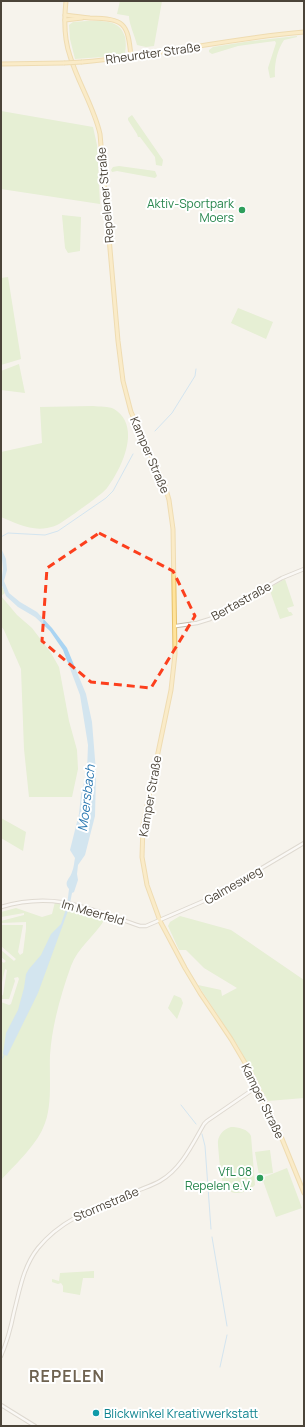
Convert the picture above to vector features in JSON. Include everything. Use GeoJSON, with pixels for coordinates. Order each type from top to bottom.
{"type":"FeatureCollection","features":[{"type":"Feature","properties":{"kind":"main road","name":"Repelener Straße"},"geometry":{"type":"LineString","coordinates":[[66,1],[66,37],[70,55],[97,122],[100,134],[118,341],[126,394]]}},
{"type":"Feature","properties":{"kind":"main road"},"geometry":{"type":"LineString","coordinates":[[65,15],[112,19],[122,25],[130,42],[131,57]]}},
{"type":"Feature","properties":{"kind":"main road"},"geometry":{"type":"LineString","coordinates":[[65,20],[88,18]]}},
{"type":"Feature","properties":{"kind":"main road","name":"Rheurdter Straße"},"geometry":{"type":"LineString","coordinates":[[1,64],[64,63],[131,57],[253,38],[304,32]]}},
{"type":"Feature","properties":{"kind":"main road","name":"Kamper Straße"},"geometry":{"type":"LineString","coordinates":[[126,394],[138,427],[158,470],[169,500],[173,529],[176,626],[173,676],[146,806],[142,857],[147,885],[160,921],[193,981],[231,1039],[258,1086],[278,1129],[304,1193]]}},
{"type":"Feature","properties":{"kind":"street","name":"Bertastraße"},"geometry":{"type":"LineString","coordinates":[[176,626],[197,623],[210,619],[270,584],[304,569]]}},
{"type":"Feature","properties":{"kind":"street","name":"Galmesweg"},"geometry":{"type":"LineString","coordinates":[[160,921],[213,897],[304,843]]}},
{"type":"Feature","properties":{"kind":"street","name":"Im Meerfeld"},"geometry":{"type":"LineString","coordinates":[[1,907],[34,900],[52,900],[91,909],[142,927],[150,926],[160,921]]}},
{"type":"Feature","properties":{"kind":"street","name":"Stormstraße"},"geometry":{"type":"LineString","coordinates":[[1,1356],[14,1313],[22,1276],[29,1262],[46,1239],[59,1227],[77,1216],[160,1181],[172,1172],[183,1159],[207,1121],[258,1086]]}},
{"type":"Feature","properties":{"kind":"street"},"geometry":{"type":"LineString","coordinates":[[1,1405],[35,1426]]}},
{"type":"Feature","properties":{"kind":"highlighted area"},"geometry":{"type":"Polygon","coordinates":[[[99,533],[173,571],[195,616],[151,688],[91,682],[42,641],[47,568],[99,533]]]}},
{"type":"Feature","properties":{"kind":"green space"},"geometry":{"type":"Polygon","coordinates":[[[120,1],[162,1],[154,46],[146,47],[137,45],[129,16],[117,14],[120,1]]]}},
{"type":"Feature","properties":{"kind":"green space"},"geometry":{"type":"Polygon","coordinates":[[[73,22],[110,22],[119,27],[123,31],[125,37],[125,53],[115,56],[75,59],[70,39],[69,25],[73,22]]]}},
{"type":"Feature","properties":{"kind":"green space"},"geometry":{"type":"Polygon","coordinates":[[[297,36],[284,40],[276,58],[275,77],[270,78],[268,68],[276,43],[275,41],[238,46],[212,54],[209,52],[209,50],[213,47],[297,36]]]}},
{"type":"Feature","properties":{"kind":"green space"},"geometry":{"type":"Polygon","coordinates":[[[1,111],[93,127],[97,145],[100,204],[1,189],[1,111]]]}},
{"type":"Feature","properties":{"kind":"green space"},"geometry":{"type":"Polygon","coordinates":[[[132,115],[163,160],[162,166],[156,165],[155,157],[140,137],[138,137],[128,120],[128,118],[132,115]]]}},
{"type":"Feature","properties":{"kind":"green space"},"geometry":{"type":"Polygon","coordinates":[[[119,166],[155,171],[157,176],[155,178],[117,171],[112,172],[111,170],[113,167],[119,166]]]}},
{"type":"Feature","properties":{"kind":"green space"},"geometry":{"type":"Polygon","coordinates":[[[62,215],[81,217],[80,251],[68,253],[65,248],[62,215]]]}},
{"type":"Feature","properties":{"kind":"green space"},"geometry":{"type":"Polygon","coordinates":[[[8,277],[21,359],[1,365],[1,278],[8,277]]]}},
{"type":"Feature","properties":{"kind":"green space"},"geometry":{"type":"Polygon","coordinates":[[[238,308],[273,322],[266,339],[231,323],[238,308]]]}},
{"type":"Feature","properties":{"kind":"green space"},"geometry":{"type":"Polygon","coordinates":[[[19,364],[25,393],[1,390],[1,371],[19,364]]]}},
{"type":"Feature","properties":{"kind":"green space"},"geometry":{"type":"Polygon","coordinates":[[[93,406],[114,409],[122,416],[127,426],[127,447],[118,470],[107,488],[77,512],[52,527],[41,529],[29,527],[1,517],[1,452],[42,443],[40,407],[93,406]]]}},
{"type":"Feature","properties":{"kind":"green space"},"geometry":{"type":"Polygon","coordinates":[[[285,579],[294,606],[287,608],[293,615],[280,619],[269,588],[285,579]]]}},
{"type":"Feature","properties":{"kind":"green space"},"geometry":{"type":"Polygon","coordinates":[[[1,584],[5,593],[1,596],[1,584]]]}},
{"type":"Feature","properties":{"kind":"green space"},"geometry":{"type":"Polygon","coordinates":[[[1,596],[17,615],[32,628],[51,653],[59,667],[69,721],[77,750],[78,769],[72,797],[29,797],[24,749],[21,669],[1,626],[1,596]]]}},
{"type":"Feature","properties":{"kind":"green space"},"geometry":{"type":"Polygon","coordinates":[[[1,818],[26,832],[23,851],[1,838],[1,818]]]}},
{"type":"Feature","properties":{"kind":"green space"},"geometry":{"type":"Polygon","coordinates":[[[55,902],[81,907],[103,914],[105,919],[74,959],[60,999],[51,1044],[50,1092],[48,1111],[43,1128],[40,1135],[30,1148],[1,1180],[1,1002],[9,1005],[11,1004],[19,979],[18,977],[14,978],[15,981],[9,999],[1,999],[7,970],[5,969],[1,987],[1,961],[4,963],[6,961],[1,957],[1,950],[14,961],[16,959],[1,946],[1,925],[23,925],[18,952],[20,955],[23,953],[26,922],[1,923],[1,921],[24,915],[24,913],[1,917],[1,912],[16,908],[42,917],[52,914],[55,902]]]}},
{"type":"Feature","properties":{"kind":"green space"},"geometry":{"type":"Polygon","coordinates":[[[180,916],[231,930],[304,980],[304,1098],[268,1101],[238,1046],[198,985],[221,990],[222,996],[237,988],[204,968],[186,950],[179,950],[168,926],[170,922],[180,916]]]}},
{"type":"Feature","properties":{"kind":"green space"},"geometry":{"type":"Polygon","coordinates":[[[174,995],[181,998],[183,1003],[177,1019],[168,1008],[174,995]]]}},
{"type":"Feature","properties":{"kind":"green space"},"geometry":{"type":"Polygon","coordinates":[[[231,1127],[245,1130],[251,1136],[255,1185],[247,1191],[238,1193],[233,1193],[226,1188],[222,1179],[220,1164],[218,1139],[223,1131],[231,1127]]]}},
{"type":"Feature","properties":{"kind":"green space"},"geometry":{"type":"Polygon","coordinates":[[[270,1150],[273,1173],[259,1175],[255,1152],[270,1150]]]}},
{"type":"Feature","properties":{"kind":"green space"},"geometry":{"type":"Polygon","coordinates":[[[287,1168],[302,1208],[276,1217],[262,1178],[287,1168]]]}},
{"type":"Feature","properties":{"kind":"green space"},"geometry":{"type":"Polygon","coordinates":[[[94,1271],[94,1278],[83,1278],[80,1295],[63,1292],[63,1286],[61,1283],[58,1284],[52,1282],[52,1279],[59,1281],[60,1273],[94,1271]]]}},
{"type":"Feature","properties":{"kind":"water","name":"Moersbach"},"geometry":{"type":"Polygon","coordinates":[[[1,548],[6,559],[7,570],[4,581],[9,593],[20,602],[37,612],[52,628],[67,648],[86,694],[92,722],[96,772],[95,816],[85,855],[78,865],[78,880],[74,892],[72,893],[69,908],[38,993],[7,1056],[3,1054],[6,1033],[18,1010],[26,974],[41,955],[51,934],[61,924],[67,906],[69,889],[67,887],[67,882],[73,870],[75,858],[70,850],[79,814],[81,795],[87,771],[88,745],[80,695],[63,650],[50,631],[35,617],[18,607],[6,596],[1,583],[3,569],[1,548]]]}},
{"type":"Feature","properties":{"kind":"waterway"},"geometry":{"type":"LineString","coordinates":[[155,431],[172,413],[195,376],[196,369]]}},
{"type":"Feature","properties":{"kind":"waterway"},"geometry":{"type":"LineString","coordinates":[[1,537],[8,533],[45,535],[58,531],[106,498],[113,491],[133,454]]}},
{"type":"Feature","properties":{"kind":"waterway","name":"Moersbach"},"geometry":{"type":"LineString","coordinates":[[1,1060],[5,1054]]}},
{"type":"Feature","properties":{"kind":"waterway"},"geometry":{"type":"LineString","coordinates":[[181,1105],[196,1124]]}},
{"type":"Feature","properties":{"kind":"waterway"},"geometry":{"type":"LineString","coordinates":[[202,1134],[205,1146],[211,1229]]}},
{"type":"Feature","properties":{"kind":"waterway"},"geometry":{"type":"LineString","coordinates":[[212,1237],[227,1326]]}},
{"type":"Feature","properties":{"kind":"waterway"},"geometry":{"type":"LineString","coordinates":[[220,1367],[227,1335]]}},
{"type":"Feature","properties":{"kind":"place","name":"Aktiv-Sportpark Moers"},"geometry":{"type":"Point","coordinates":[242,210]}},
{"type":"Feature","properties":{"kind":"place","name":"VfL 08 Repelen e.V."},"geometry":{"type":"Point","coordinates":[260,1178]}},
{"type":"Feature","properties":{"kind":"place","name":"Blickwinkel Kreativwerkstatt"},"geometry":{"type":"Point","coordinates":[96,1413]}},
{"type":"Feature","properties":{"kind":"district","name":"REPELEN"},"geometry":{"type":"Point","coordinates":[67,1376]}}]}
